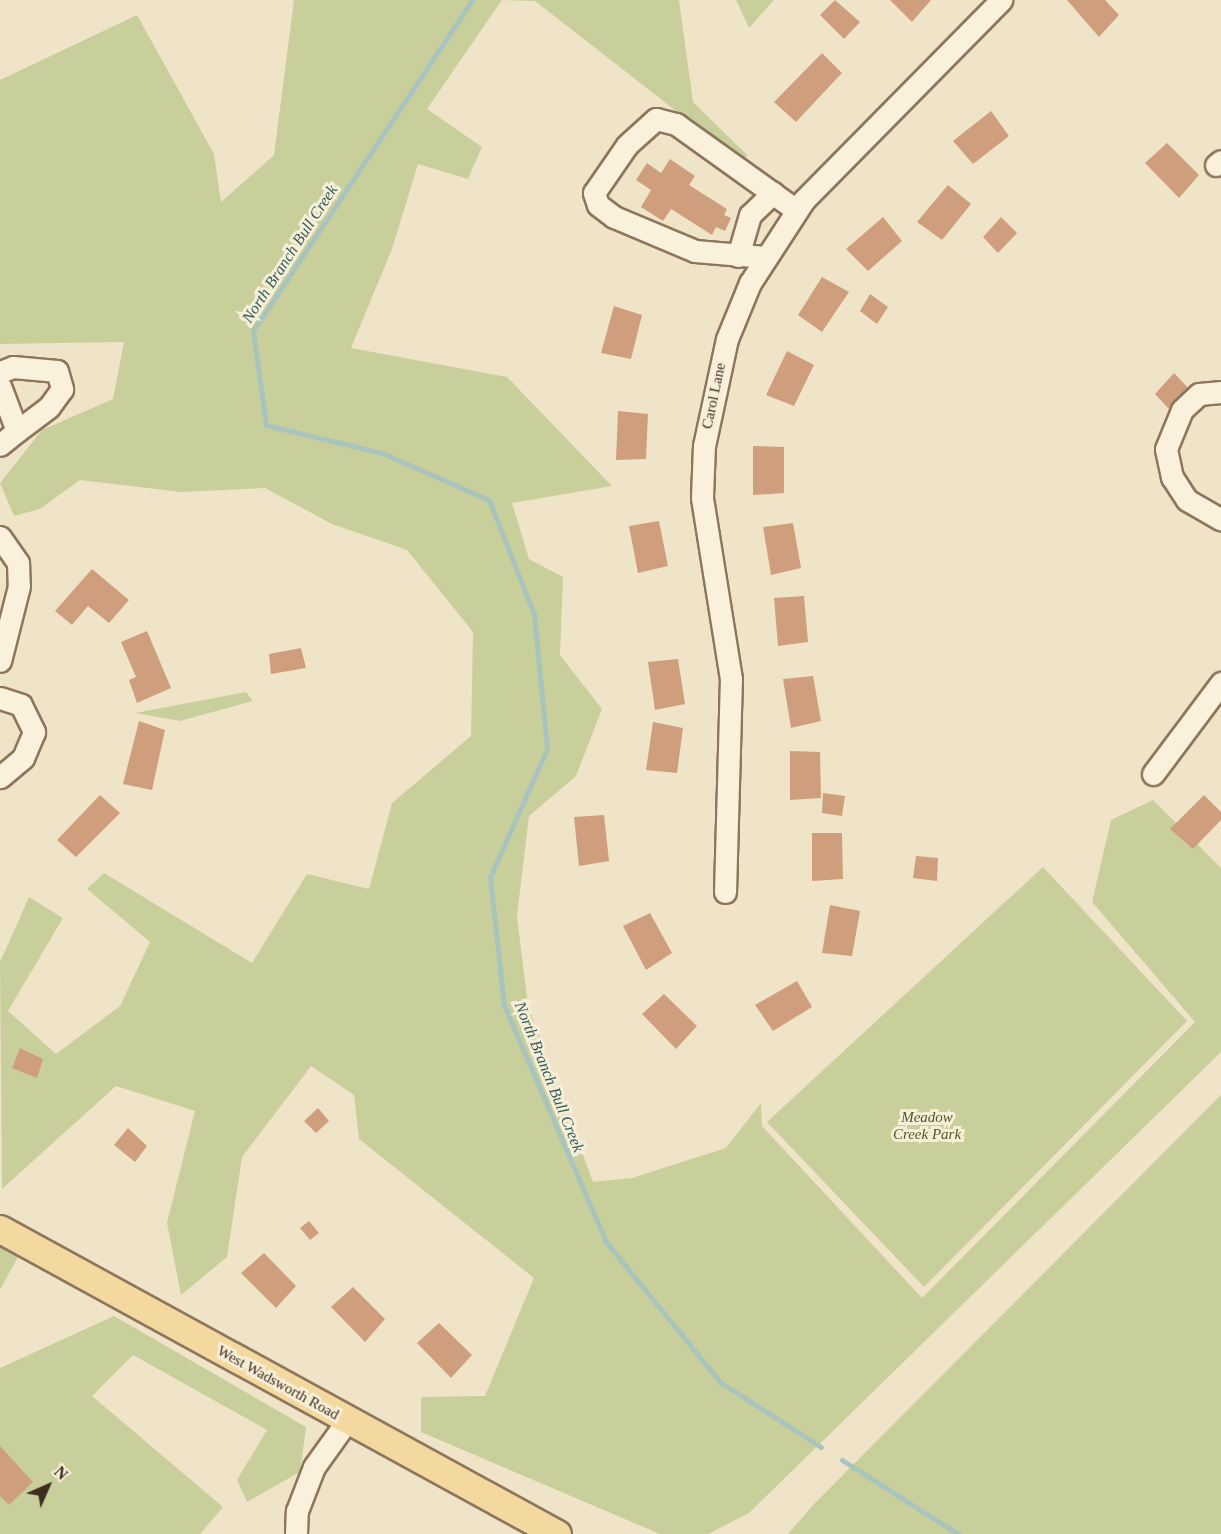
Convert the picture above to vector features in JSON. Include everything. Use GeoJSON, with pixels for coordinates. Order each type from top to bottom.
{"type":"FeatureCollection","features":[{"type":"Feature","properties":{"kind":"main road","name":"West Wadsworth Road"},"geometry":{"type":"LineString","coordinates":[[0,1229],[347,1421],[558,1534]]}},
{"type":"Feature","properties":{"kind":"street","name":"Carol Lane"},"geometry":{"type":"LineString","coordinates":[[725,892],[732,679],[708,560],[704,446],[727,339],[765,256],[796,210],[845,153],[1001,0]]}},
{"type":"Feature","properties":{"kind":"street"},"geometry":{"type":"LineString","coordinates":[[765,256],[738,256],[696,251],[614,217],[598,205],[594,193],[627,145],[656,119],[676,124],[796,210]]}},
{"type":"Feature","properties":{"kind":"street"},"geometry":{"type":"LineString","coordinates":[[738,256],[750,215],[773,193]]}},
{"type":"Feature","properties":{"kind":"street"},"geometry":{"type":"LineString","coordinates":[[0,372],[42,367],[57,370],[62,389],[49,407],[0,445]]}},
{"type":"Feature","properties":{"kind":"street"},"geometry":{"type":"LineString","coordinates":[[0,386],[17,431]]}},
{"type":"Feature","properties":{"kind":"street"},"geometry":{"type":"LineString","coordinates":[[1221,392],[1199,394],[1182,410],[1167,449],[1172,477],[1187,500],[1221,520]]}},
{"type":"Feature","properties":{"kind":"street"},"geometry":{"type":"LineString","coordinates":[[0,537],[18,563],[19,586],[0,662]]}},
{"type":"Feature","properties":{"kind":"street"},"geometry":{"type":"LineString","coordinates":[[1153,774],[1221,683]]}},
{"type":"Feature","properties":{"kind":"street"},"geometry":{"type":"LineString","coordinates":[[0,698],[21,705],[34,732],[23,758],[0,777]]}},
{"type":"Feature","properties":{"kind":"street"},"geometry":{"type":"LineString","coordinates":[[296,1534],[297,1511],[314,1467],[347,1421]]}},
{"type":"Feature","properties":{"kind":"green space"},"geometry":{"type":"Polygon","coordinates":[[[294,0],[502,0],[427,109],[482,147],[468,179],[418,164],[392,249],[351,348],[507,377],[612,486],[512,503],[529,559],[563,577],[560,655],[602,709],[576,776],[529,816],[517,916],[528,1006],[593,1182],[632,1178],[726,1148],[761,1103],[762,1126],[922,1298],[1195,1022],[1092,902],[1111,820],[1153,800],[1221,868],[1221,1052],[749,1513],[708,1534],[660,1534],[421,1432],[421,1397],[485,1396],[534,1278],[359,1139],[354,1095],[311,1066],[242,1157],[227,1257],[181,1295],[167,1223],[195,1111],[116,1086],[2,1189],[0,962],[29,897],[63,918],[8,1011],[56,1054],[120,1006],[150,942],[87,889],[104,873],[252,963],[307,874],[369,889],[392,803],[471,736],[473,632],[407,550],[332,524],[265,488],[181,492],[80,480],[40,509],[14,516],[0,483],[42,430],[113,399],[124,342],[0,344],[0,80],[137,15],[214,154],[221,202],[274,155],[294,0]]]}},
{"type":"Feature","properties":{"kind":"green space"},"geometry":{"type":"Polygon","coordinates":[[[502,0],[679,0],[693,102],[748,156],[739,160],[535,1],[502,0]]]}},
{"type":"Feature","properties":{"kind":"green space"},"geometry":{"type":"Polygon","coordinates":[[[736,0],[774,0],[749,28],[736,0]]]}},
{"type":"Feature","properties":{"kind":"green space"},"geometry":{"type":"Polygon","coordinates":[[[246,692],[253,701],[180,721],[135,713],[246,692]]]}},
{"type":"Feature","properties":{"kind":"green space","name":"Meadow Creek Park"},"geometry":{"type":"Polygon","coordinates":[[[1043,867],[1187,1021],[924,1287],[767,1122],[1043,867]]]}},
{"type":"Feature","properties":{"kind":"green space"},"geometry":{"type":"Polygon","coordinates":[[[1221,1095],[1221,1534],[788,1534],[814,1504],[1221,1095]]]}},
{"type":"Feature","properties":{"kind":"green space"},"geometry":{"type":"Polygon","coordinates":[[[0,1244],[19,1255],[0,1290],[0,1244]]]}},
{"type":"Feature","properties":{"kind":"green space"},"geometry":{"type":"Polygon","coordinates":[[[114,1316],[306,1427],[300,1472],[247,1502],[237,1480],[267,1430],[133,1355],[92,1396],[223,1507],[200,1534],[0,1534],[0,1368],[114,1316]]]}},
{"type":"Feature","properties":{"kind":"building"},"geometry":{"type":"Polygon","coordinates":[[[835,0],[860,22],[844,39],[820,15],[835,0]]]}},
{"type":"Feature","properties":{"kind":"building"},"geometry":{"type":"Polygon","coordinates":[[[890,0],[931,0],[912,22],[890,0]]]}},
{"type":"Feature","properties":{"kind":"building"},"geometry":{"type":"Polygon","coordinates":[[[1067,0],[1105,0],[1119,15],[1099,37],[1067,0]]]}},
{"type":"Feature","properties":{"kind":"building"},"geometry":{"type":"Polygon","coordinates":[[[822,53],[842,73],[796,122],[774,102],[822,53]]]}},
{"type":"Feature","properties":{"kind":"building"},"geometry":{"type":"Polygon","coordinates":[[[991,111],[1009,136],[973,164],[953,141],[991,111]]]}},
{"type":"Feature","properties":{"kind":"building"},"geometry":{"type":"Polygon","coordinates":[[[1167,143],[1199,175],[1179,198],[1145,163],[1167,143]]]}},
{"type":"Feature","properties":{"kind":"building"},"geometry":{"type":"Polygon","coordinates":[[[670,159],[695,176],[689,185],[727,209],[724,215],[731,218],[725,231],[716,227],[712,235],[671,209],[663,221],[641,207],[651,190],[636,180],[647,163],[661,173],[670,159]]]}},
{"type":"Feature","properties":{"kind":"building"},"geometry":{"type":"Polygon","coordinates":[[[948,185],[971,204],[942,240],[917,222],[948,185]]]}},
{"type":"Feature","properties":{"kind":"building"},"geometry":{"type":"Polygon","coordinates":[[[883,217],[902,241],[868,271],[846,249],[883,217]]]}},
{"type":"Feature","properties":{"kind":"building"},"geometry":{"type":"Polygon","coordinates":[[[1001,217],[1017,233],[998,253],[983,237],[1001,217]]]}},
{"type":"Feature","properties":{"kind":"building"},"geometry":{"type":"Polygon","coordinates":[[[822,277],[849,292],[822,332],[798,315],[822,277]]]}},
{"type":"Feature","properties":{"kind":"building"},"geometry":{"type":"Polygon","coordinates":[[[870,294],[888,307],[877,324],[860,311],[870,294]]]}},
{"type":"Feature","properties":{"kind":"building"},"geometry":{"type":"Polygon","coordinates":[[[614,306],[642,315],[631,359],[601,353],[614,306]]]}},
{"type":"Feature","properties":{"kind":"building"},"geometry":{"type":"Polygon","coordinates":[[[787,351],[814,365],[794,406],[766,395],[787,351]]]}},
{"type":"Feature","properties":{"kind":"building"},"geometry":{"type":"Polygon","coordinates":[[[1174,373],[1189,389],[1169,409],[1155,394],[1174,373]]]}},
{"type":"Feature","properties":{"kind":"building"},"geometry":{"type":"Polygon","coordinates":[[[618,411],[648,414],[646,459],[616,460],[618,411]]]}},
{"type":"Feature","properties":{"kind":"building"},"geometry":{"type":"Polygon","coordinates":[[[753,446],[784,447],[784,493],[753,495],[753,446]]]}},
{"type":"Feature","properties":{"kind":"building"},"geometry":{"type":"Polygon","coordinates":[[[659,521],[668,566],[638,573],[629,526],[659,521]]]}},
{"type":"Feature","properties":{"kind":"building"},"geometry":{"type":"Polygon","coordinates":[[[793,523],[801,568],[771,575],[763,527],[793,523]]]}},
{"type":"Feature","properties":{"kind":"building"},"geometry":{"type":"Polygon","coordinates":[[[92,569],[129,600],[109,623],[88,606],[72,625],[55,611],[92,569]]]}},
{"type":"Feature","properties":{"kind":"building"},"geometry":{"type":"Polygon","coordinates":[[[804,596],[808,642],[778,646],[774,598],[804,596]]]}},
{"type":"Feature","properties":{"kind":"building"},"geometry":{"type":"Polygon","coordinates":[[[147,631],[171,688],[137,703],[129,680],[136,677],[121,642],[147,631]]]}},
{"type":"Feature","properties":{"kind":"building"},"geometry":{"type":"Polygon","coordinates":[[[301,648],[306,668],[271,674],[269,654],[301,648]]]}},
{"type":"Feature","properties":{"kind":"building"},"geometry":{"type":"Polygon","coordinates":[[[678,659],[685,704],[655,710],[648,662],[678,659]]]}},
{"type":"Feature","properties":{"kind":"building"},"geometry":{"type":"Polygon","coordinates":[[[813,676],[821,721],[791,728],[783,679],[813,676]]]}},
{"type":"Feature","properties":{"kind":"building"},"geometry":{"type":"Polygon","coordinates":[[[139,721],[165,730],[152,790],[123,784],[139,721]]]}},
{"type":"Feature","properties":{"kind":"building"},"geometry":{"type":"Polygon","coordinates":[[[653,722],[683,728],[677,773],[646,770],[653,722]]]}},
{"type":"Feature","properties":{"kind":"building"},"geometry":{"type":"Polygon","coordinates":[[[790,751],[820,752],[821,798],[790,800],[790,751]]]}},
{"type":"Feature","properties":{"kind":"building"},"geometry":{"type":"Polygon","coordinates":[[[823,793],[845,796],[842,816],[822,813],[823,793]]]}},
{"type":"Feature","properties":{"kind":"building"},"geometry":{"type":"Polygon","coordinates":[[[100,795],[120,813],[76,857],[57,840],[100,795]]]}},
{"type":"Feature","properties":{"kind":"building"},"geometry":{"type":"Polygon","coordinates":[[[1204,795],[1221,812],[1221,820],[1193,849],[1170,829],[1204,795]]]}},
{"type":"Feature","properties":{"kind":"building"},"geometry":{"type":"Polygon","coordinates":[[[604,815],[609,861],[579,866],[574,817],[604,815]]]}},
{"type":"Feature","properties":{"kind":"building"},"geometry":{"type":"Polygon","coordinates":[[[812,833],[842,833],[843,879],[812,881],[812,833]]]}},
{"type":"Feature","properties":{"kind":"building"},"geometry":{"type":"Polygon","coordinates":[[[916,856],[938,858],[937,881],[913,878],[916,856]]]}},
{"type":"Feature","properties":{"kind":"building"},"geometry":{"type":"Polygon","coordinates":[[[830,905],[860,911],[852,956],[822,953],[830,905]]]}},
{"type":"Feature","properties":{"kind":"building"},"geometry":{"type":"Polygon","coordinates":[[[650,913],[672,953],[646,970],[623,926],[650,913]]]}},
{"type":"Feature","properties":{"kind":"building"},"geometry":{"type":"Polygon","coordinates":[[[797,981],[812,1007],[773,1031],[755,1005],[797,981]]]}},
{"type":"Feature","properties":{"kind":"building"},"geometry":{"type":"Polygon","coordinates":[[[664,994],[697,1026],[676,1049],[642,1014],[664,994]]]}},
{"type":"Feature","properties":{"kind":"building"},"geometry":{"type":"Polygon","coordinates":[[[20,1048],[43,1059],[37,1078],[12,1068],[20,1048]]]}},
{"type":"Feature","properties":{"kind":"building"},"geometry":{"type":"Polygon","coordinates":[[[318,1108],[329,1121],[316,1133],[304,1121],[318,1108]]]}},
{"type":"Feature","properties":{"kind":"building"},"geometry":{"type":"Polygon","coordinates":[[[128,1128],[147,1146],[135,1162],[114,1145],[128,1128]]]}},
{"type":"Feature","properties":{"kind":"building"},"geometry":{"type":"Polygon","coordinates":[[[309,1221],[319,1233],[310,1240],[300,1228],[309,1221]]]}},
{"type":"Feature","properties":{"kind":"building"},"geometry":{"type":"Polygon","coordinates":[[[264,1253],[296,1286],[276,1308],[241,1273],[264,1253]]]}},
{"type":"Feature","properties":{"kind":"building"},"geometry":{"type":"Polygon","coordinates":[[[353,1287],[385,1319],[365,1342],[331,1307],[353,1287]]]}},
{"type":"Feature","properties":{"kind":"building"},"geometry":{"type":"Polygon","coordinates":[[[439,1323],[472,1355],[451,1378],[417,1343],[439,1323]]]}},
{"type":"Feature","properties":{"kind":"building"},"geometry":{"type":"Polygon","coordinates":[[[0,1446],[33,1482],[9,1505],[0,1496],[0,1446]]]}},
{"type":"Feature","properties":{"kind":"waterway","name":"North Branch Bull Creek"},"geometry":{"type":"LineString","coordinates":[[472,0],[253,331],[266,425],[382,453],[489,500],[534,614],[547,749],[490,877],[504,1005],[606,1242],[720,1382],[821,1447]]}},
{"type":"Feature","properties":{"kind":"waterway","name":"North Branch Bull Creek"},"geometry":{"type":"LineString","coordinates":[[842,1460],[958,1534]]}}]}
